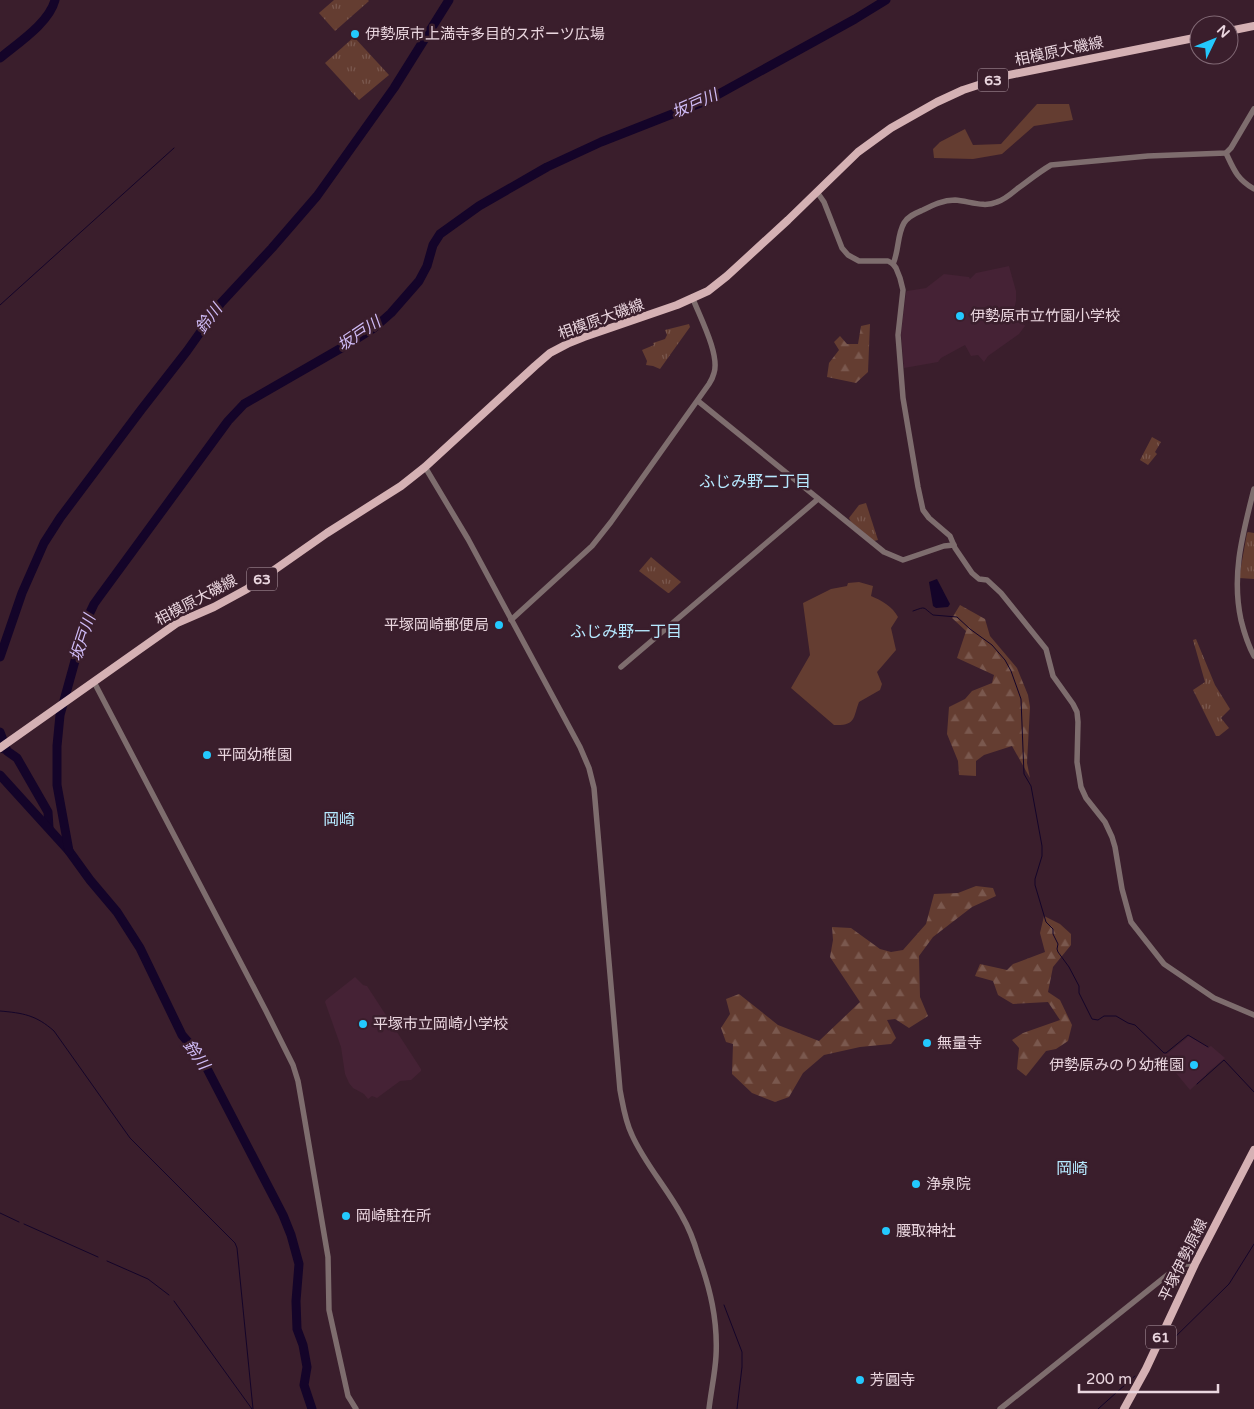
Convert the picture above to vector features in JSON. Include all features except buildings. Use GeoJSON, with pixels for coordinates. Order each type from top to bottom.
{"type":"FeatureCollection","features":[{"type":"Feature","properties":{"kind":"main road"},"geometry":{"type":"LineString","coordinates":[[1239,29],[1254,26]]}},
{"type":"Feature","properties":{"kind":"main road","name":"相模原大磯線"},"geometry":{"type":"LineString","coordinates":[[0,748],[177,623],[214,607],[247,589],[327,533],[386,496],[425,467],[535,366],[558,348],[584,336],[661,311],[708,291],[720,282],[839,169],[879,136],[918,111],[948,96],[1009,75],[1189,39]]}},
{"type":"Feature","properties":{"kind":"main road","name":"平塚伊勢原線"},"geometry":{"type":"LineString","coordinates":[[1124,1409],[1146,1369],[1195,1264],[1254,1150]]}},
{"type":"Feature","properties":{"kind":"street"},"geometry":{"type":"LineString","coordinates":[[893,264],[896,259],[902,226],[906,220],[913,214],[935,204],[955,200],[982,204],[997,202],[1051,165],[1140,156],[1226,153],[1254,110]]}},
{"type":"Feature","properties":{"kind":"street"},"geometry":{"type":"LineString","coordinates":[[1226,153],[1238,177],[1254,189]]}},
{"type":"Feature","properties":{"kind":"street"},"geometry":{"type":"LineString","coordinates":[[816,192],[824,202],[842,248],[848,255],[859,261],[884,261],[893,264],[896,268],[903,290],[898,335],[904,408],[923,510],[950,536],[972,573],[979,578],[987,580],[1001,593],[1046,649],[1053,676],[1077,712],[1077,762],[1081,788],[1086,798],[1105,822],[1112,837],[1122,889],[1131,922],[1164,964],[1214,998],[1254,1014]]}},
{"type":"Feature","properties":{"kind":"street"},"geometry":{"type":"LineString","coordinates":[[511,620],[592,546],[709,384],[716,366],[715,354],[693,298]]}},
{"type":"Feature","properties":{"kind":"street"},"geometry":{"type":"LineString","coordinates":[[698,401],[879,548],[900,560],[944,546],[954,545]]}},
{"type":"Feature","properties":{"kind":"street"},"geometry":{"type":"LineString","coordinates":[[425,467],[499,596],[580,747],[589,768],[594,788],[620,1090],[624,1115],[640,1151],[682,1215],[690,1231],[708,1284],[714,1309],[716,1330],[716,1356],[709,1409]]}},
{"type":"Feature","properties":{"kind":"street"},"geometry":{"type":"LineString","coordinates":[[1254,489],[1238,566],[1237,589],[1238,604],[1244,630],[1254,656]]}},
{"type":"Feature","properties":{"kind":"street"},"geometry":{"type":"LineString","coordinates":[[621,667],[818,499]]}},
{"type":"Feature","properties":{"kind":"street"},"geometry":{"type":"LineString","coordinates":[[94,682],[293,1065],[299,1089],[328,1258],[329,1310],[348,1396],[356,1409]]}},
{"type":"Feature","properties":{"kind":"street"},"geometry":{"type":"LineString","coordinates":[[1000,1409],[1171,1272],[1187,1264],[1195,1264]]}},
{"type":"Feature","properties":{"kind":"shaded area","name":"伊勢原市立竹園小学校"},"geometry":{"type":"Polygon","coordinates":[[[1009,266],[1016,291],[1014,310],[1025,326],[1019,334],[988,356],[984,362],[978,355],[971,356],[965,345],[941,358],[938,362],[904,368],[901,333],[907,291],[926,288],[944,274],[969,277],[970,279],[976,273],[1009,266]]]}},
{"type":"Feature","properties":{"kind":"shaded area"},"geometry":{"type":"Polygon","coordinates":[[[937,579],[950,604],[948,607],[936,608],[933,606],[929,582],[937,579]]]}},
{"type":"Feature","properties":{"kind":"shaded area","name":"平塚市立岡崎小学校"},"geometry":{"type":"Polygon","coordinates":[[[355,977],[363,985],[367,986],[421,1069],[411,1080],[400,1081],[377,1098],[372,1096],[368,1099],[349,1083],[345,1074],[341,1047],[325,1002],[355,977]]]}},
{"type":"Feature","properties":{"kind":"shaded area","name":"伊勢原みのり幼稚園"},"geometry":{"type":"Polygon","coordinates":[[[1189,1036],[1209,1047],[1211,1046],[1225,1058],[1190,1090],[1162,1056],[1189,1036]]]}},
{"type":"Feature","properties":{"kind":"green space"},"geometry":{"type":"Polygon","coordinates":[[[334,0],[369,1],[335,31],[319,13],[334,0]]]}},
{"type":"Feature","properties":{"kind":"green space"},"geometry":{"type":"Polygon","coordinates":[[[354,37],[389,75],[359,100],[325,63],[354,37]]]}},
{"type":"Feature","properties":{"kind":"green space"},"geometry":{"type":"Polygon","coordinates":[[[1037,104],[1069,104],[1073,120],[1034,126],[1002,154],[973,159],[934,158],[933,149],[940,142],[965,129],[973,145],[1001,144],[1037,104]]]}},
{"type":"Feature","properties":{"kind":"green space"},"geometry":{"type":"Polygon","coordinates":[[[689,324],[690,327],[660,369],[646,365],[647,361],[642,350],[654,345],[653,343],[665,339],[667,335],[665,330],[689,324]]]}},
{"type":"Feature","properties":{"kind":"green space"},"geometry":{"type":"Polygon","coordinates":[[[870,324],[868,372],[856,383],[827,377],[829,363],[839,350],[834,342],[840,336],[847,344],[858,344],[861,326],[870,324]]]}},
{"type":"Feature","properties":{"kind":"green space"},"geometry":{"type":"Polygon","coordinates":[[[1152,437],[1161,442],[1155,452],[1157,454],[1148,465],[1140,460],[1152,437]]]}},
{"type":"Feature","properties":{"kind":"green space"},"geometry":{"type":"Polygon","coordinates":[[[866,503],[878,540],[874,541],[851,522],[849,518],[859,505],[866,503]]]}},
{"type":"Feature","properties":{"kind":"green space"},"geometry":{"type":"Polygon","coordinates":[[[1248,532],[1254,533],[1254,579],[1239,578],[1248,532]]]}},
{"type":"Feature","properties":{"kind":"green space"},"geometry":{"type":"Polygon","coordinates":[[[651,557],[681,582],[669,593],[639,571],[651,557]]]}},
{"type":"Feature","properties":{"kind":"green space"},"geometry":{"type":"Polygon","coordinates":[[[859,582],[873,586],[871,596],[886,604],[898,617],[891,628],[896,650],[877,672],[882,684],[880,690],[859,702],[854,717],[850,722],[834,725],[791,688],[810,655],[803,603],[831,589],[847,586],[848,583],[859,582]]]}},
{"type":"Feature","properties":{"kind":"green space"},"geometry":{"type":"Polygon","coordinates":[[[960,605],[985,619],[990,636],[1017,668],[1028,695],[1030,707],[1027,763],[1030,778],[1012,746],[984,755],[976,761],[976,776],[959,775],[958,761],[947,734],[949,707],[965,699],[972,691],[992,683],[994,675],[957,658],[966,631],[952,618],[960,605]]]}},
{"type":"Feature","properties":{"kind":"green space"},"geometry":{"type":"Polygon","coordinates":[[[1196,639],[1215,685],[1230,709],[1221,718],[1229,728],[1219,736],[1216,736],[1193,690],[1205,682],[1193,640],[1196,639]]]}},
{"type":"Feature","properties":{"kind":"green space"},"geometry":{"type":"Polygon","coordinates":[[[976,886],[993,888],[996,896],[972,907],[933,937],[919,956],[920,997],[928,1016],[909,1028],[895,1019],[887,1020],[896,1038],[891,1044],[860,1047],[824,1055],[803,1073],[789,1097],[775,1102],[752,1093],[732,1074],[733,1044],[726,1042],[721,1028],[730,1014],[726,999],[739,994],[778,1025],[819,1041],[860,1002],[830,957],[833,940],[832,927],[851,928],[880,949],[891,952],[903,950],[926,924],[934,894],[958,893],[976,886]]]}},
{"type":"Feature","properties":{"kind":"green space"},"geometry":{"type":"Polygon","coordinates":[[[1044,916],[1060,924],[1071,934],[1071,945],[1053,967],[1048,992],[1060,1000],[1072,1025],[1068,1041],[1056,1049],[1046,1051],[1026,1076],[1017,1069],[1019,1048],[1012,1040],[1023,1033],[1060,1020],[1048,1002],[1013,1004],[998,995],[993,981],[975,976],[980,964],[1007,970],[1013,964],[1045,952],[1040,933],[1044,916]]]}},
{"type":"Feature","properties":{"kind":"waterway"},"geometry":{"type":"LineString","coordinates":[[0,58],[40,25],[52,8],[55,0]]}},
{"type":"Feature","properties":{"kind":"waterway","name":"鈴川"},"geometry":{"type":"LineString","coordinates":[[0,657],[22,593],[44,543],[60,518],[187,351],[221,303],[317,196],[394,88],[449,0]]}},
{"type":"Feature","properties":{"kind":"waterway","name":"坂戸川"},"geometry":{"type":"LineString","coordinates":[[69,851],[57,785],[57,746],[60,715],[86,621],[99,597],[228,421],[244,404],[374,328],[391,313],[419,281],[427,266],[433,245],[440,234],[479,206],[547,167],[601,142],[708,100],[886,0]]}},
{"type":"Feature","properties":{"kind":"waterway"},"geometry":{"type":"LineString","coordinates":[[0,305],[174,148]]}},
{"type":"Feature","properties":{"kind":"waterway"},"geometry":{"type":"LineString","coordinates":[[913,611],[924,608],[933,615],[957,617],[992,645],[1005,660],[1011,671],[1021,699],[1024,774],[1031,786],[1042,846],[1042,856],[1035,885],[1046,922],[1053,929],[1053,934],[1058,944],[1058,952],[1079,986],[1079,993],[1092,1019],[1098,1020],[1104,1016],[1116,1016],[1135,1025],[1164,1053],[1188,1035],[1208,1047]]}},
{"type":"Feature","properties":{"kind":"waterway","name":"鈴川"},"geometry":{"type":"LineString","coordinates":[[0,732],[7,751],[17,758],[48,812],[49,828]]}},
{"type":"Feature","properties":{"kind":"waterway","name":"鈴川"},"geometry":{"type":"LineString","coordinates":[[1,752],[7,751]]}},
{"type":"Feature","properties":{"kind":"waterway","name":"鈴川"},"geometry":{"type":"LineString","coordinates":[[0,775],[69,851],[117,912],[140,948],[182,1035],[201,1057],[283,1215],[299,1264],[296,1301],[297,1329],[303,1345],[307,1367],[304,1385],[312,1409]]}},
{"type":"Feature","properties":{"kind":"waterway"},"geometry":{"type":"LineString","coordinates":[[0,1011],[35,1018],[54,1031],[130,1138],[235,1243],[253,1409]]}},
{"type":"Feature","properties":{"kind":"waterway"},"geometry":{"type":"LineString","coordinates":[[1197,1084],[1224,1060],[1254,1092]]}},
{"type":"Feature","properties":{"kind":"waterway"},"geometry":{"type":"LineString","coordinates":[[0,1213],[19,1222]]}},
{"type":"Feature","properties":{"kind":"waterway"},"geometry":{"type":"LineString","coordinates":[[24,1224],[98,1257]]}},
{"type":"Feature","properties":{"kind":"waterway"},"geometry":{"type":"LineString","coordinates":[[1167,1345],[1229,1284],[1254,1244]]}},
{"type":"Feature","properties":{"kind":"waterway"},"geometry":{"type":"LineString","coordinates":[[107,1261],[148,1279],[169,1295]]}},
{"type":"Feature","properties":{"kind":"waterway"},"geometry":{"type":"LineString","coordinates":[[174,1301],[252,1409]]}},
{"type":"Feature","properties":{"kind":"waterway"},"geometry":{"type":"LineString","coordinates":[[724,1305],[742,1352],[737,1409]]}},
{"type":"Feature","properties":{"kind":"waterway"},"geometry":{"type":"LineString","coordinates":[[1098,1409],[1135,1376]]}},
{"type":"Feature","properties":{"kind":"place","name":"伊勢原市上満寺多目的スポーツ広場"},"geometry":{"type":"Point","coordinates":[355,34]}},
{"type":"Feature","properties":{"kind":"place","name":"伊勢原市立竹園小学校"},"geometry":{"type":"Point","coordinates":[960,316]}},
{"type":"Feature","properties":{"kind":"place","name":"平塚岡崎郵便局"},"geometry":{"type":"Point","coordinates":[499,625]}},
{"type":"Feature","properties":{"kind":"place","name":"平岡幼稚園"},"geometry":{"type":"Point","coordinates":[207,755]}},
{"type":"Feature","properties":{"kind":"place","name":"平塚市立岡崎小学校"},"geometry":{"type":"Point","coordinates":[363,1024]}},
{"type":"Feature","properties":{"kind":"place","name":"無量寺"},"geometry":{"type":"Point","coordinates":[927,1043]}},
{"type":"Feature","properties":{"kind":"place","name":"伊勢原みのり幼稚園"},"geometry":{"type":"Point","coordinates":[1194,1065]}},
{"type":"Feature","properties":{"kind":"place","name":"浄泉院"},"geometry":{"type":"Point","coordinates":[916,1184]}},
{"type":"Feature","properties":{"kind":"place","name":"岡崎駐在所"},"geometry":{"type":"Point","coordinates":[346,1216]}},
{"type":"Feature","properties":{"kind":"place","name":"腰取神社"},"geometry":{"type":"Point","coordinates":[886,1231]}},
{"type":"Feature","properties":{"kind":"place","name":"芳圓寺"},"geometry":{"type":"Point","coordinates":[860,1380]}},
{"type":"Feature","properties":{"kind":"district","name":"ふじみ野二丁目"},"geometry":{"type":"Point","coordinates":[755,482]}},
{"type":"Feature","properties":{"kind":"district","name":"ふじみ野一丁目"},"geometry":{"type":"Point","coordinates":[626,632]}},
{"type":"Feature","properties":{"kind":"district","name":"岡崎"},"geometry":{"type":"Point","coordinates":[339,820]}},
{"type":"Feature","properties":{"kind":"district","name":"岡崎"},"geometry":{"type":"Point","coordinates":[1072,1169]}}]}
